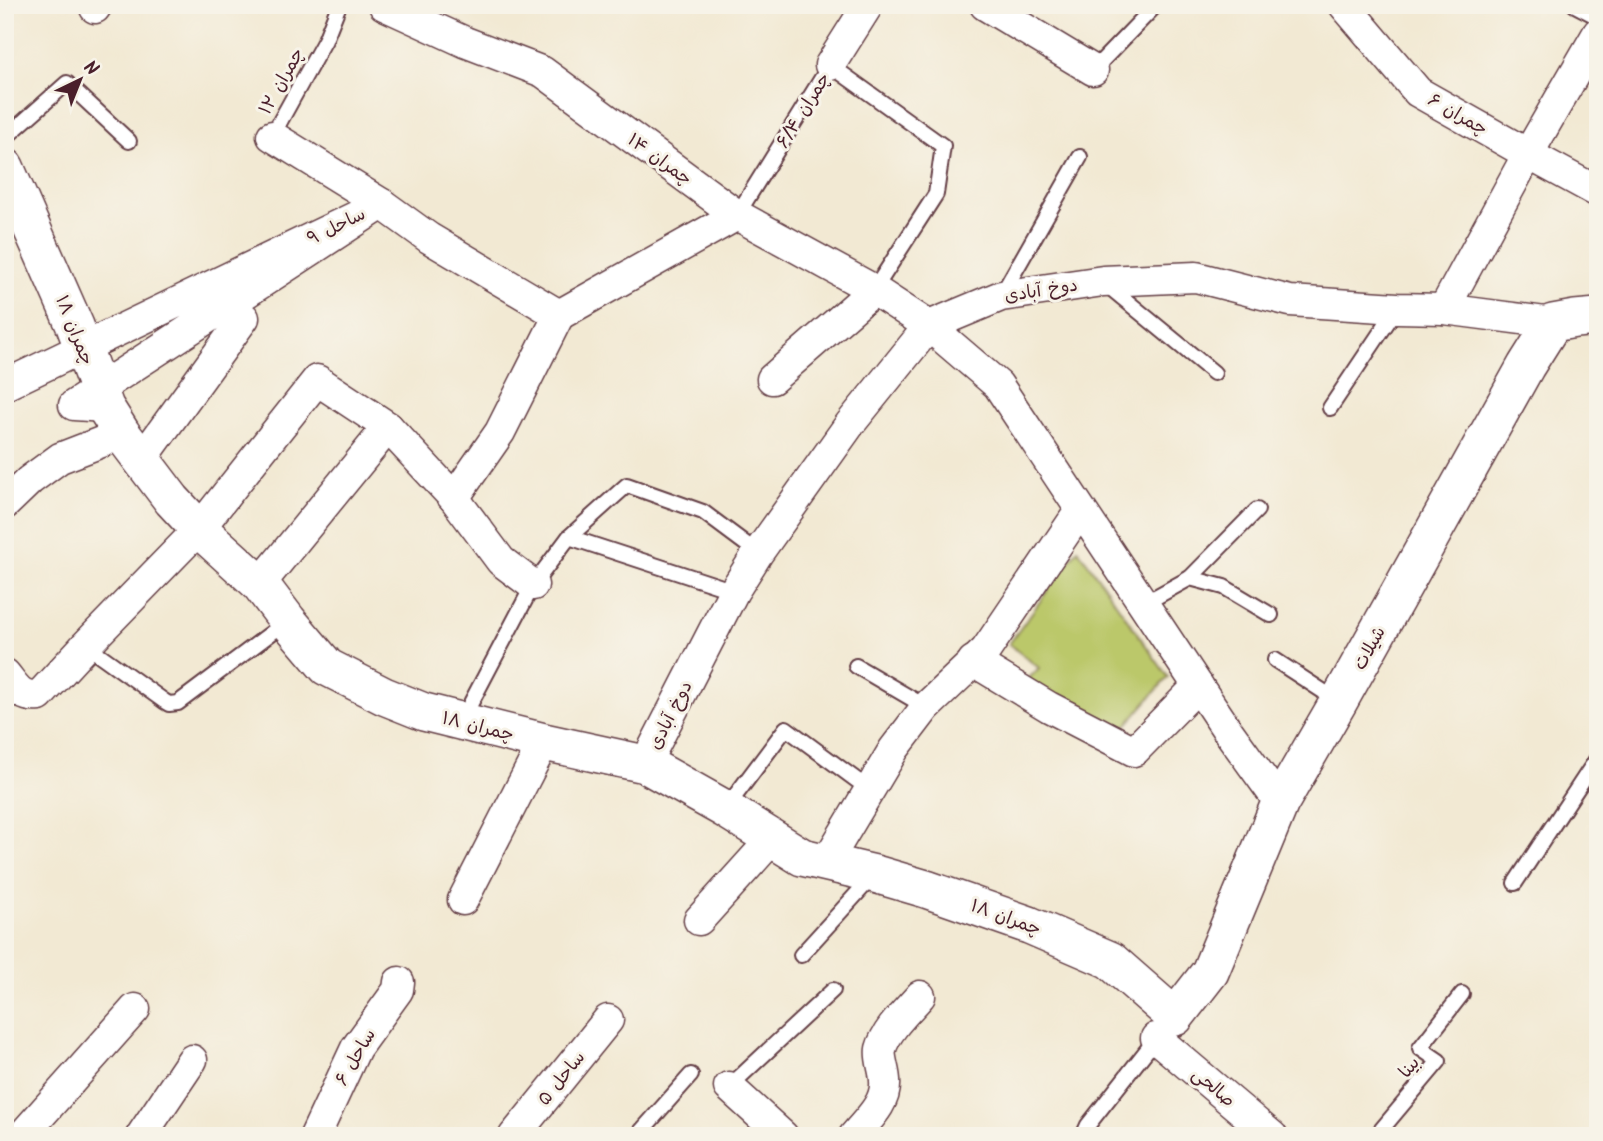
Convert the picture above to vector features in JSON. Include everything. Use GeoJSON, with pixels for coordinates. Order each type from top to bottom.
{"type":"FeatureCollection","features":[{"type":"Feature","properties":{"kind":"street","name":"چمران ۱۴"},"geometry":{"type":"LineString","coordinates":[[384,5],[465,42],[543,72],[737,215],[874,290],[929,326],[998,385],[1198,686],[1280,803]]}},
{"type":"Feature","properties":{"kind":"street","name":"چمران ۶/۴"},"geometry":{"type":"LineString","coordinates":[[830,65],[868,5]]}},
{"type":"Feature","properties":{"kind":"street"},"geometry":{"type":"LineString","coordinates":[[985,5],[1093,70]]}},
{"type":"Feature","properties":{"kind":"street","name":"چمران ۶"},"geometry":{"type":"LineString","coordinates":[[1344,5],[1418,92],[1598,191]]}},
{"type":"Feature","properties":{"kind":"street"},"geometry":{"type":"LineString","coordinates":[[1444,309],[1528,154],[1598,33]]}},
{"type":"Feature","properties":{"kind":"street"},"geometry":{"type":"LineString","coordinates":[[272,136],[382,204],[429,238],[559,315]]}},
{"type":"Feature","properties":{"kind":"street","name":"چمران ۱۸"},"geometry":{"type":"LineString","coordinates":[[5,167],[123,434],[172,500],[199,529],[260,584],[327,667],[414,708],[544,743],[645,764],[802,857],[926,889],[1029,925],[1110,960],[1165,1028]]}},
{"type":"Feature","properties":{"kind":"street","name":"ساحل ۹"},"geometry":{"type":"LineString","coordinates":[[5,385],[382,204]]}},
{"type":"Feature","properties":{"kind":"street","name":"ساحل ۹"},"geometry":{"type":"LineString","coordinates":[[123,434],[74,405],[382,204]]}},
{"type":"Feature","properties":{"kind":"street"},"geometry":{"type":"LineString","coordinates":[[454,498],[500,432],[559,315],[737,215]]}},
{"type":"Feature","properties":{"kind":"street","name":"دوخ آبادی"},"geometry":{"type":"LineString","coordinates":[[645,764],[734,591],[758,553],[850,424],[929,326],[1001,296],[1102,281],[1196,278],[1290,301],[1444,309],[1553,323]]}},
{"type":"Feature","properties":{"kind":"street"},"geometry":{"type":"LineString","coordinates":[[772,379],[874,290]]}},
{"type":"Feature","properties":{"kind":"street"},"geometry":{"type":"LineString","coordinates":[[1553,323],[1598,317]]}},
{"type":"Feature","properties":{"kind":"street"},"geometry":{"type":"LineString","coordinates":[[5,504],[30,480],[60,458],[123,434],[244,318]]}},
{"type":"Feature","properties":{"kind":"street","name":"شیلات"},"geometry":{"type":"LineString","coordinates":[[1165,1028],[1210,972],[1280,803],[1526,366],[1553,323]]}},
{"type":"Feature","properties":{"kind":"street"},"geometry":{"type":"LineString","coordinates":[[5,674],[22,694],[29,697],[39,696],[199,529],[317,380],[388,427],[454,498],[501,561],[533,585]]}},
{"type":"Feature","properties":{"kind":"street"},"geometry":{"type":"LineString","coordinates":[[260,584],[388,427]]}},
{"type":"Feature","properties":{"kind":"street"},"geometry":{"type":"LineString","coordinates":[[826,863],[894,749],[926,707],[986,650],[1080,511]]}},
{"type":"Feature","properties":{"kind":"street"},"geometry":{"type":"LineString","coordinates":[[973,661],[1049,707],[1135,751],[1198,686]]}},
{"type":"Feature","properties":{"kind":"street"},"geometry":{"type":"LineString","coordinates":[[463,900],[544,743]]}},
{"type":"Feature","properties":{"kind":"street"},"geometry":{"type":"LineString","coordinates":[[699,920],[772,839]]}},
{"type":"Feature","properties":{"kind":"street","name":"ساحل ۶"},"geometry":{"type":"LineString","coordinates":[[315,1136],[356,1048],[398,990],[399,982]]}},
{"type":"Feature","properties":{"kind":"street"},"geometry":{"type":"LineString","coordinates":[[854,1136],[885,1094],[886,1081],[881,1050],[895,1025],[920,996]]}},
{"type":"Feature","properties":{"kind":"street"},"geometry":{"type":"LineString","coordinates":[[22,1136],[135,1009]]}},
{"type":"Feature","properties":{"kind":"street","name":"ساحل ۵"},"geometry":{"type":"LineString","coordinates":[[523,1132],[608,1020]]}},
{"type":"Feature","properties":{"kind":"street","name":"صالحی"},"geometry":{"type":"LineString","coordinates":[[1165,1028],[1272,1136]]}},
{"type":"Feature","properties":{"kind":"street"},"geometry":{"type":"LineString","coordinates":[[141,1136],[192,1060]]}},
{"type":"Feature","properties":{"kind":"street"},"geometry":{"type":"LineString","coordinates":[[729,1087],[783,1136]]}},
{"type":"Feature","properties":{"kind":"lane","name":"چمران ۱۲"},"geometry":{"type":"LineString","coordinates":[[272,136],[326,40],[339,5]]}},
{"type":"Feature","properties":{"kind":"lane"},"geometry":{"type":"LineString","coordinates":[[1093,70],[1156,5]]}},
{"type":"Feature","properties":{"kind":"lane"},"geometry":{"type":"LineString","coordinates":[[1575,5],[1598,17]]}},
{"type":"Feature","properties":{"kind":"lane","name":"چمران ۶/۴"},"geometry":{"type":"LineString","coordinates":[[737,215],[830,65]]}},
{"type":"Feature","properties":{"kind":"lane"},"geometry":{"type":"LineString","coordinates":[[830,65],[943,146],[936,194],[874,290]]}},
{"type":"Feature","properties":{"kind":"lane"},"geometry":{"type":"LineString","coordinates":[[5,138],[67,83],[129,141]]}},
{"type":"Feature","properties":{"kind":"lane"},"geometry":{"type":"LineString","coordinates":[[1001,296],[1080,158]]}},
{"type":"Feature","properties":{"kind":"lane"},"geometry":{"type":"LineString","coordinates":[[1102,281],[1214,373]]}},
{"type":"Feature","properties":{"kind":"lane"},"geometry":{"type":"LineString","coordinates":[[1330,408],[1397,308]]}},
{"type":"Feature","properties":{"kind":"lane"},"geometry":{"type":"LineString","coordinates":[[461,722],[533,585],[569,537],[627,485],[703,512],[758,553]]}},
{"type":"Feature","properties":{"kind":"lane"},"geometry":{"type":"LineString","coordinates":[[1143,604],[1190,578],[1257,510]]}},
{"type":"Feature","properties":{"kind":"lane"},"geometry":{"type":"LineString","coordinates":[[569,537],[734,591]]}},
{"type":"Feature","properties":{"kind":"lane"},"geometry":{"type":"LineString","coordinates":[[1190,578],[1224,587],[1271,615]]}},
{"type":"Feature","properties":{"kind":"lane"},"geometry":{"type":"LineString","coordinates":[[86,645],[164,701],[169,704],[178,703],[288,621]]}},
{"type":"Feature","properties":{"kind":"lane"},"geometry":{"type":"LineString","coordinates":[[1275,660],[1339,701]]}},
{"type":"Feature","properties":{"kind":"lane"},"geometry":{"type":"LineString","coordinates":[[856,666],[926,707]]}},
{"type":"Feature","properties":{"kind":"lane"},"geometry":{"type":"LineString","coordinates":[[725,809],[786,728],[870,790]]}},
{"type":"Feature","properties":{"kind":"lane"},"geometry":{"type":"LineString","coordinates":[[1515,883],[1598,757]]}},
{"type":"Feature","properties":{"kind":"lane"},"geometry":{"type":"LineString","coordinates":[[801,956],[875,874]]}},
{"type":"Feature","properties":{"kind":"lane"},"geometry":{"type":"LineString","coordinates":[[729,1087],[833,990]]}},
{"type":"Feature","properties":{"kind":"lane","name":"بینا"},"geometry":{"type":"LineString","coordinates":[[1376,1136],[1439,1062],[1420,1048],[1462,994]]}},
{"type":"Feature","properties":{"kind":"lane"},"geometry":{"type":"LineString","coordinates":[[1083,1136],[1088,1125],[1165,1028]]}},
{"type":"Feature","properties":{"kind":"lane"},"geometry":{"type":"LineString","coordinates":[[637,1136],[691,1075]]}},
{"type":"Feature","properties":{"kind":"green space"},"geometry":{"type":"Polygon","coordinates":[[[1078,549],[1168,677],[1117,736],[1026,681],[1039,668],[1009,644],[1078,549]]]}}]}
